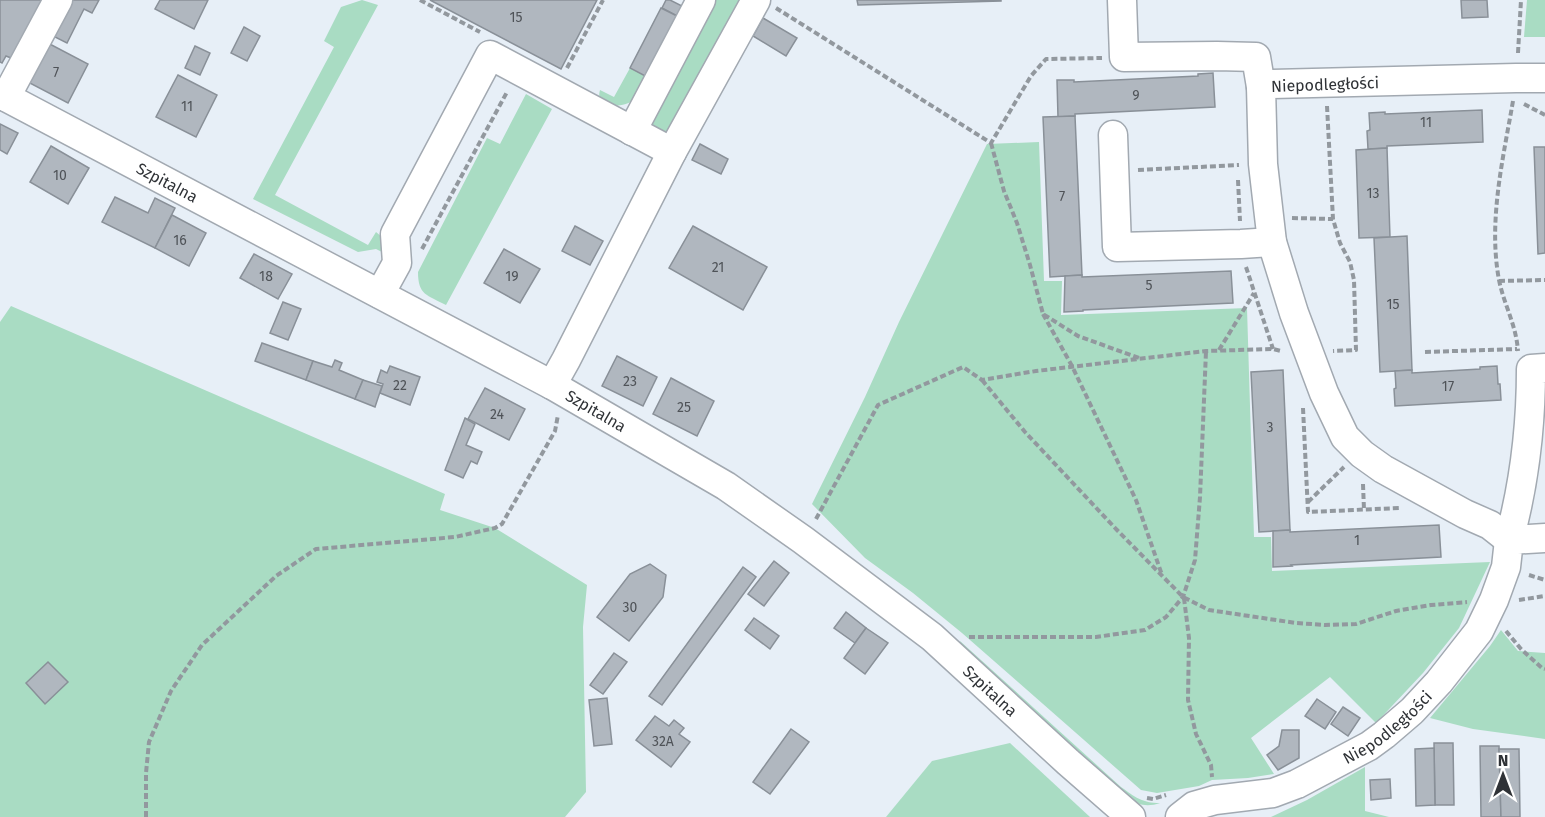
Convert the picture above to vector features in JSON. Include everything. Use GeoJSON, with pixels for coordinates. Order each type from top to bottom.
{"type":"FeatureCollection","features":[{"type":"Feature","properties":{"kind":"street"},"geometry":{"type":"LineString","coordinates":[[3,95],[57,0]]}},
{"type":"Feature","properties":{"kind":"street"},"geometry":{"type":"LineString","coordinates":[[632,131],[701,0]]}},
{"type":"Feature","properties":{"kind":"street"},"geometry":{"type":"LineString","coordinates":[[1122,0],[1124,57],[1256,57],[1261,87]]}},
{"type":"Feature","properties":{"kind":"street"},"geometry":{"type":"LineString","coordinates":[[556,397],[567,360],[672,152],[764,3]]}},
{"type":"Feature","properties":{"kind":"street"},"geometry":{"type":"LineString","coordinates":[[380,294],[397,262],[395,234],[490,55],[672,152]]}},
{"type":"Feature","properties":{"kind":"street","name":"Niepodległości"},"geometry":{"type":"LineString","coordinates":[[1509,540],[1490,525],[1465,514],[1383,469],[1362,454],[1345,437],[1324,393],[1294,313],[1270,229],[1263,164],[1261,87],[1272,84],[1545,78]]}},
{"type":"Feature","properties":{"kind":"street","name":"Szpitalna"},"geometry":{"type":"LineString","coordinates":[[3,95],[380,294],[556,397],[726,486],[803,540],[940,644],[1131,817]]}},
{"type":"Feature","properties":{"kind":"street"},"geometry":{"type":"LineString","coordinates":[[1113,135],[1117,247],[1241,244],[1270,229]]}},
{"type":"Feature","properties":{"kind":"street","name":"Niepodległości"},"geometry":{"type":"LineString","coordinates":[[1180,817],[1194,806],[1215,800],[1273,793],[1296,784],[1369,746],[1412,711],[1439,682],[1479,631],[1506,567],[1528,432],[1531,408],[1531,369],[1545,368]]}},
{"type":"Feature","properties":{"kind":"street"},"geometry":{"type":"LineString","coordinates":[[1509,540],[1545,538]]}},
{"type":"Feature","properties":{"kind":"path"},"geometry":{"type":"LineString","coordinates":[[420,0],[487,36]]}},
{"type":"Feature","properties":{"kind":"path"},"geometry":{"type":"LineString","coordinates":[[563,77],[603,0]]}},
{"type":"Feature","properties":{"kind":"path"},"geometry":{"type":"LineString","coordinates":[[1518,55],[1521,0]]}},
{"type":"Feature","properties":{"kind":"path"},"geometry":{"type":"LineString","coordinates":[[764,3],[991,143],[1004,190],[1030,265],[1043,314],[1072,366],[1136,500],[1163,576]]}},
{"type":"Feature","properties":{"kind":"path"},"geometry":{"type":"LineString","coordinates":[[991,143],[1031,76],[1046,59],[1124,57]]}},
{"type":"Feature","properties":{"kind":"path"},"geometry":{"type":"LineString","coordinates":[[422,249],[519,70]]}},
{"type":"Feature","properties":{"kind":"path"},"geometry":{"type":"LineString","coordinates":[[1312,361],[1327,351],[1356,350],[1354,280],[1350,262],[1340,243],[1333,219],[1327,96]]}},
{"type":"Feature","properties":{"kind":"path"},"geometry":{"type":"LineString","coordinates":[[1518,361],[1516,331],[1499,281],[1496,245],[1498,197],[1513,98],[1545,115]]}},
{"type":"Feature","properties":{"kind":"path"},"geometry":{"type":"LineString","coordinates":[[1114,171],[1263,164]]}},
{"type":"Feature","properties":{"kind":"path"},"geometry":{"type":"LineString","coordinates":[[1270,229],[1333,219]]}},
{"type":"Feature","properties":{"kind":"path"},"geometry":{"type":"LineString","coordinates":[[1499,281],[1545,280]]}},
{"type":"Feature","properties":{"kind":"path"},"geometry":{"type":"LineString","coordinates":[[1218,351],[1255,292]]}},
{"type":"Feature","properties":{"kind":"path"},"geometry":{"type":"LineString","coordinates":[[1043,314],[1078,336],[1139,358]]}},
{"type":"Feature","properties":{"kind":"path"},"geometry":{"type":"LineString","coordinates":[[982,380],[1072,366],[1206,351],[1273,349],[1283,351]]}},
{"type":"Feature","properties":{"kind":"path"},"geometry":{"type":"LineString","coordinates":[[1425,352],[1518,349]]}},
{"type":"Feature","properties":{"kind":"path"},"geometry":{"type":"LineString","coordinates":[[962,637],[1096,637],[1145,630],[1166,617],[1183,597],[1195,560],[1206,351]]}},
{"type":"Feature","properties":{"kind":"path"},"geometry":{"type":"LineString","coordinates":[[813,525],[878,405],[963,367],[982,380],[1025,432],[1183,597],[1209,610],[1296,623],[1356,624],[1396,611],[1473,601]]}},
{"type":"Feature","properties":{"kind":"path"},"geometry":{"type":"LineString","coordinates":[[146,817],[149,742],[171,691],[202,645],[276,576],[316,549],[455,537],[495,528],[502,524],[555,431],[556,397]]}},
{"type":"Feature","properties":{"kind":"path"},"geometry":{"type":"LineString","coordinates":[[1302,397],[1308,512],[1405,508]]}},
{"type":"Feature","properties":{"kind":"path"},"geometry":{"type":"LineString","coordinates":[[1308,502],[1348,462]]}},
{"type":"Feature","properties":{"kind":"path"},"geometry":{"type":"LineString","coordinates":[[1363,482],[1364,510]]}},
{"type":"Feature","properties":{"kind":"path"},"geometry":{"type":"LineString","coordinates":[[1521,572],[1545,580]]}},
{"type":"Feature","properties":{"kind":"path"},"geometry":{"type":"LineString","coordinates":[[1510,601],[1545,596]]}},
{"type":"Feature","properties":{"kind":"path"},"geometry":{"type":"LineString","coordinates":[[1183,597],[1189,638],[1188,700],[1196,734],[1211,765],[1213,785]]}},
{"type":"Feature","properties":{"kind":"path"},"geometry":{"type":"LineString","coordinates":[[1500,624],[1521,649],[1545,669]]}},
{"type":"Feature","properties":{"kind":"green space"},"geometry":{"type":"Polygon","coordinates":[[[362,0],[378,5],[275,195],[368,245],[376,232],[383,238],[384,253],[376,249],[358,252],[253,199],[334,47],[324,41],[341,7],[362,0]]]}},
{"type":"Feature","properties":{"kind":"green space"},"geometry":{"type":"Polygon","coordinates":[[[713,0],[739,0],[671,129],[665,135],[652,126],[653,115],[713,0]]]}},
{"type":"Feature","properties":{"kind":"green space"},"geometry":{"type":"Polygon","coordinates":[[[1527,0],[1545,0],[1545,37],[1524,37],[1527,0]]]}},
{"type":"Feature","properties":{"kind":"green space"},"geometry":{"type":"Polygon","coordinates":[[[630,68],[649,78],[635,99],[618,106],[602,102],[599,97],[600,90],[614,97],[630,68]]]}},
{"type":"Feature","properties":{"kind":"green space"},"geometry":{"type":"Polygon","coordinates":[[[526,94],[552,109],[446,305],[422,290],[418,272],[487,138],[500,144],[526,94]]]}},
{"type":"Feature","properties":{"kind":"green space"},"geometry":{"type":"Polygon","coordinates":[[[1039,142],[1044,281],[1062,281],[1061,315],[1247,308],[1254,537],[1271,537],[1272,571],[1490,562],[1459,628],[1423,673],[1376,723],[1330,677],[1251,738],[1274,774],[1212,780],[1199,786],[1157,793],[1141,790],[962,633],[865,558],[812,504],[987,144],[1039,142]]]}},
{"type":"Feature","properties":{"kind":"green space"},"geometry":{"type":"Polygon","coordinates":[[[11,306],[445,494],[440,510],[495,528],[587,585],[583,627],[586,792],[565,817],[0,817],[0,322],[11,306]]]}},
{"type":"Feature","properties":{"kind":"green space"},"geometry":{"type":"Polygon","coordinates":[[[1501,630],[1518,651],[1545,653],[1545,739],[1473,729],[1430,718],[1501,630]]]}},
{"type":"Feature","properties":{"kind":"green space"},"geometry":{"type":"Polygon","coordinates":[[[960,641],[1121,787],[1143,801],[1160,803],[1143,805],[1128,797],[961,646],[960,641]]]}},
{"type":"Feature","properties":{"kind":"green space"},"geometry":{"type":"Polygon","coordinates":[[[1010,743],[1090,817],[886,817],[932,761],[1010,743]]]}},
{"type":"Feature","properties":{"kind":"green space"},"geometry":{"type":"Polygon","coordinates":[[[1365,767],[1365,811],[1389,817],[1271,817],[1307,800],[1365,767]]]}},
{"type":"Feature","properties":{"kind":"building"},"geometry":{"type":"Polygon","coordinates":[[[0,0],[44,0],[11,58],[6,56],[2,63],[0,62],[0,0]]]}},
{"type":"Feature","properties":{"kind":"building"},"geometry":{"type":"Polygon","coordinates":[[[66,0],[99,0],[92,13],[84,9],[67,43],[49,34],[66,0]]]}},
{"type":"Feature","properties":{"kind":"building"},"geometry":{"type":"Polygon","coordinates":[[[160,0],[208,0],[194,29],[155,9],[160,0]]]}},
{"type":"Feature","properties":{"kind":"building"},"geometry":{"type":"Polygon","coordinates":[[[430,0],[597,0],[561,69],[430,0]]]}},
{"type":"Feature","properties":{"kind":"building"},"geometry":{"type":"Polygon","coordinates":[[[666,0],[686,8],[681,18],[662,8],[666,0]]]}},
{"type":"Feature","properties":{"kind":"building"},"geometry":{"type":"Polygon","coordinates":[[[857,0],[1001,0],[1001,1],[858,5],[857,0]]]}},
{"type":"Feature","properties":{"kind":"building"},"geometry":{"type":"Polygon","coordinates":[[[1461,0],[1487,0],[1488,17],[1462,18],[1461,0]]]}},
{"type":"Feature","properties":{"kind":"building"},"geometry":{"type":"Polygon","coordinates":[[[661,8],[681,18],[649,78],[630,68],[661,8]]]}},
{"type":"Feature","properties":{"kind":"building"},"geometry":{"type":"Polygon","coordinates":[[[763,18],[797,38],[786,56],[753,36],[763,18]]]}},
{"type":"Feature","properties":{"kind":"building"},"geometry":{"type":"Polygon","coordinates":[[[244,27],[260,36],[247,61],[231,53],[244,27]]]}},
{"type":"Feature","properties":{"kind":"building"},"geometry":{"type":"Polygon","coordinates":[[[44,41],[88,64],[68,103],[24,80],[44,41]]]}},
{"type":"Feature","properties":{"kind":"building"},"geometry":{"type":"Polygon","coordinates":[[[195,46],[210,53],[200,75],[185,68],[195,46]]]}},
{"type":"Feature","properties":{"kind":"building"},"geometry":{"type":"Polygon","coordinates":[[[1213,73],[1215,107],[1075,114],[1075,116],[1058,117],[1057,80],[1074,80],[1074,82],[1198,76],[1198,74],[1213,73]]]}},
{"type":"Feature","properties":{"kind":"building"},"geometry":{"type":"Polygon","coordinates":[[[178,75],[217,95],[196,137],[156,117],[178,75]]]}},
{"type":"Feature","properties":{"kind":"building"},"geometry":{"type":"Polygon","coordinates":[[[1482,110],[1483,142],[1387,146],[1387,148],[1368,149],[1369,113],[1482,110]]]}},
{"type":"Feature","properties":{"kind":"building"},"geometry":{"type":"Polygon","coordinates":[[[1075,116],[1082,275],[1050,277],[1043,117],[1075,116]]]}},
{"type":"Feature","properties":{"kind":"building"},"geometry":{"type":"Polygon","coordinates":[[[0,124],[18,133],[7,154],[0,150],[0,124]]]}},
{"type":"Feature","properties":{"kind":"building"},"geometry":{"type":"Polygon","coordinates":[[[700,144],[728,159],[721,174],[692,160],[700,144]]]}},
{"type":"Feature","properties":{"kind":"building"},"geometry":{"type":"Polygon","coordinates":[[[51,146],[89,168],[68,204],[30,182],[51,146]]]}},
{"type":"Feature","properties":{"kind":"building"},"geometry":{"type":"Polygon","coordinates":[[[1534,147],[1545,147],[1545,253],[1538,254],[1534,147]]]}},
{"type":"Feature","properties":{"kind":"building"},"geometry":{"type":"Polygon","coordinates":[[[1387,148],[1390,237],[1359,238],[1356,150],[1387,148]]]}},
{"type":"Feature","properties":{"kind":"building"},"geometry":{"type":"Polygon","coordinates":[[[115,197],[148,213],[155,198],[175,208],[155,248],[102,222],[115,197]]]}},
{"type":"Feature","properties":{"kind":"building"},"geometry":{"type":"Polygon","coordinates":[[[172,215],[206,233],[189,266],[155,248],[172,215]]]}},
{"type":"Feature","properties":{"kind":"building"},"geometry":{"type":"Polygon","coordinates":[[[575,226],[603,241],[590,265],[562,251],[575,226]]]}},
{"type":"Feature","properties":{"kind":"building"},"geometry":{"type":"Polygon","coordinates":[[[693,226],[767,267],[743,310],[669,268],[693,226]]]}},
{"type":"Feature","properties":{"kind":"building"},"geometry":{"type":"Polygon","coordinates":[[[1407,236],[1412,370],[1380,372],[1374,238],[1407,236]]]}},
{"type":"Feature","properties":{"kind":"building"},"geometry":{"type":"Polygon","coordinates":[[[504,249],[540,269],[520,303],[484,283],[504,249]]]}},
{"type":"Feature","properties":{"kind":"building"},"geometry":{"type":"Polygon","coordinates":[[[254,254],[292,274],[278,299],[240,278],[254,254]]]}},
{"type":"Feature","properties":{"kind":"building"},"geometry":{"type":"Polygon","coordinates":[[[1231,271],[1233,303],[1064,312],[1065,276],[1231,271]]]}},
{"type":"Feature","properties":{"kind":"building"},"geometry":{"type":"Polygon","coordinates":[[[283,302],[301,309],[288,340],[270,333],[283,302]]]}},
{"type":"Feature","properties":{"kind":"building"},"geometry":{"type":"Polygon","coordinates":[[[262,343],[313,361],[306,380],[255,361],[262,343]]]}},
{"type":"Feature","properties":{"kind":"building"},"geometry":{"type":"Polygon","coordinates":[[[617,356],[657,377],[643,406],[602,386],[617,356]]]}},
{"type":"Feature","properties":{"kind":"building"},"geometry":{"type":"Polygon","coordinates":[[[335,360],[342,363],[339,370],[363,380],[355,399],[306,380],[313,361],[332,367],[335,360]]]}},
{"type":"Feature","properties":{"kind":"building"},"geometry":{"type":"Polygon","coordinates":[[[390,366],[420,377],[410,405],[380,393],[383,384],[377,382],[381,370],[387,373],[390,366]]]}},
{"type":"Feature","properties":{"kind":"building"},"geometry":{"type":"Polygon","coordinates":[[[1497,366],[1501,400],[1395,406],[1395,371],[1412,370],[1412,373],[1497,366]]]}},
{"type":"Feature","properties":{"kind":"building"},"geometry":{"type":"Polygon","coordinates":[[[1283,370],[1290,530],[1259,532],[1251,372],[1283,370]]]}},
{"type":"Feature","properties":{"kind":"building"},"geometry":{"type":"Polygon","coordinates":[[[671,378],[714,401],[697,436],[653,414],[671,378]]]}},
{"type":"Feature","properties":{"kind":"building"},"geometry":{"type":"Polygon","coordinates":[[[363,380],[382,386],[375,407],[355,399],[363,380]]]}},
{"type":"Feature","properties":{"kind":"building"},"geometry":{"type":"Polygon","coordinates":[[[485,388],[525,409],[509,440],[468,419],[485,388]]]}},
{"type":"Feature","properties":{"kind":"building"},"geometry":{"type":"Polygon","coordinates":[[[465,418],[475,424],[466,445],[482,452],[477,464],[471,461],[463,478],[445,470],[465,418]]]}},
{"type":"Feature","properties":{"kind":"building"},"geometry":{"type":"Polygon","coordinates":[[[1439,525],[1441,557],[1273,567],[1273,531],[1439,525]]]}},
{"type":"Feature","properties":{"kind":"building"},"geometry":{"type":"Polygon","coordinates":[[[774,561],[789,573],[764,606],[748,594],[774,561]]]}},
{"type":"Feature","properties":{"kind":"building"},"geometry":{"type":"Polygon","coordinates":[[[650,564],[666,575],[663,597],[629,641],[597,617],[630,574],[650,564]]]}},
{"type":"Feature","properties":{"kind":"building"},"geometry":{"type":"Polygon","coordinates":[[[743,567],[756,577],[662,705],[649,696],[743,567]]]}},
{"type":"Feature","properties":{"kind":"building"},"geometry":{"type":"Polygon","coordinates":[[[846,612],[866,628],[855,643],[834,628],[846,612]]]}},
{"type":"Feature","properties":{"kind":"building"},"geometry":{"type":"Polygon","coordinates":[[[754,618],[779,636],[770,649],[745,630],[754,618]]]}},
{"type":"Feature","properties":{"kind":"building"},"geometry":{"type":"Polygon","coordinates":[[[866,628],[888,643],[865,674],[844,658],[866,628]]]}},
{"type":"Feature","properties":{"kind":"building"},"geometry":{"type":"Polygon","coordinates":[[[614,653],[627,662],[603,694],[590,685],[614,653]]]}},
{"type":"Feature","properties":{"kind":"building"},"geometry":{"type":"Polygon","coordinates":[[[48,662],[68,682],[45,704],[26,683],[48,662]]]}},
{"type":"Feature","properties":{"kind":"building"},"geometry":{"type":"Polygon","coordinates":[[[607,698],[612,744],[594,746],[589,700],[607,698]]]}},
{"type":"Feature","properties":{"kind":"building"},"geometry":{"type":"Polygon","coordinates":[[[1317,699],[1336,712],[1325,729],[1305,716],[1317,699]]]}},
{"type":"Feature","properties":{"kind":"building"},"geometry":{"type":"Polygon","coordinates":[[[1343,707],[1360,718],[1348,736],[1331,724],[1343,707]]]}},
{"type":"Feature","properties":{"kind":"building"},"geometry":{"type":"Polygon","coordinates":[[[655,716],[669,726],[674,720],[684,728],[679,734],[690,742],[671,767],[636,740],[655,716]]]}},
{"type":"Feature","properties":{"kind":"building"},"geometry":{"type":"Polygon","coordinates":[[[791,729],[809,742],[770,794],[753,782],[791,729]]]}},
{"type":"Feature","properties":{"kind":"building"},"geometry":{"type":"Polygon","coordinates":[[[1282,730],[1299,730],[1299,758],[1278,770],[1267,755],[1279,746],[1282,730]]]}},
{"type":"Feature","properties":{"kind":"building"},"geometry":{"type":"Polygon","coordinates":[[[1434,743],[1453,743],[1454,805],[1435,805],[1434,743]]]}},
{"type":"Feature","properties":{"kind":"building"},"geometry":{"type":"Polygon","coordinates":[[[1480,746],[1499,746],[1501,817],[1481,817],[1480,746]]]}},
{"type":"Feature","properties":{"kind":"building"},"geometry":{"type":"Polygon","coordinates":[[[1434,748],[1435,805],[1416,806],[1415,749],[1434,748]]]}},
{"type":"Feature","properties":{"kind":"building"},"geometry":{"type":"Polygon","coordinates":[[[1499,749],[1519,749],[1520,817],[1501,817],[1499,749]]]}},
{"type":"Feature","properties":{"kind":"building"},"geometry":{"type":"Polygon","coordinates":[[[1390,779],[1391,798],[1371,800],[1370,780],[1390,779]]]}}]}
